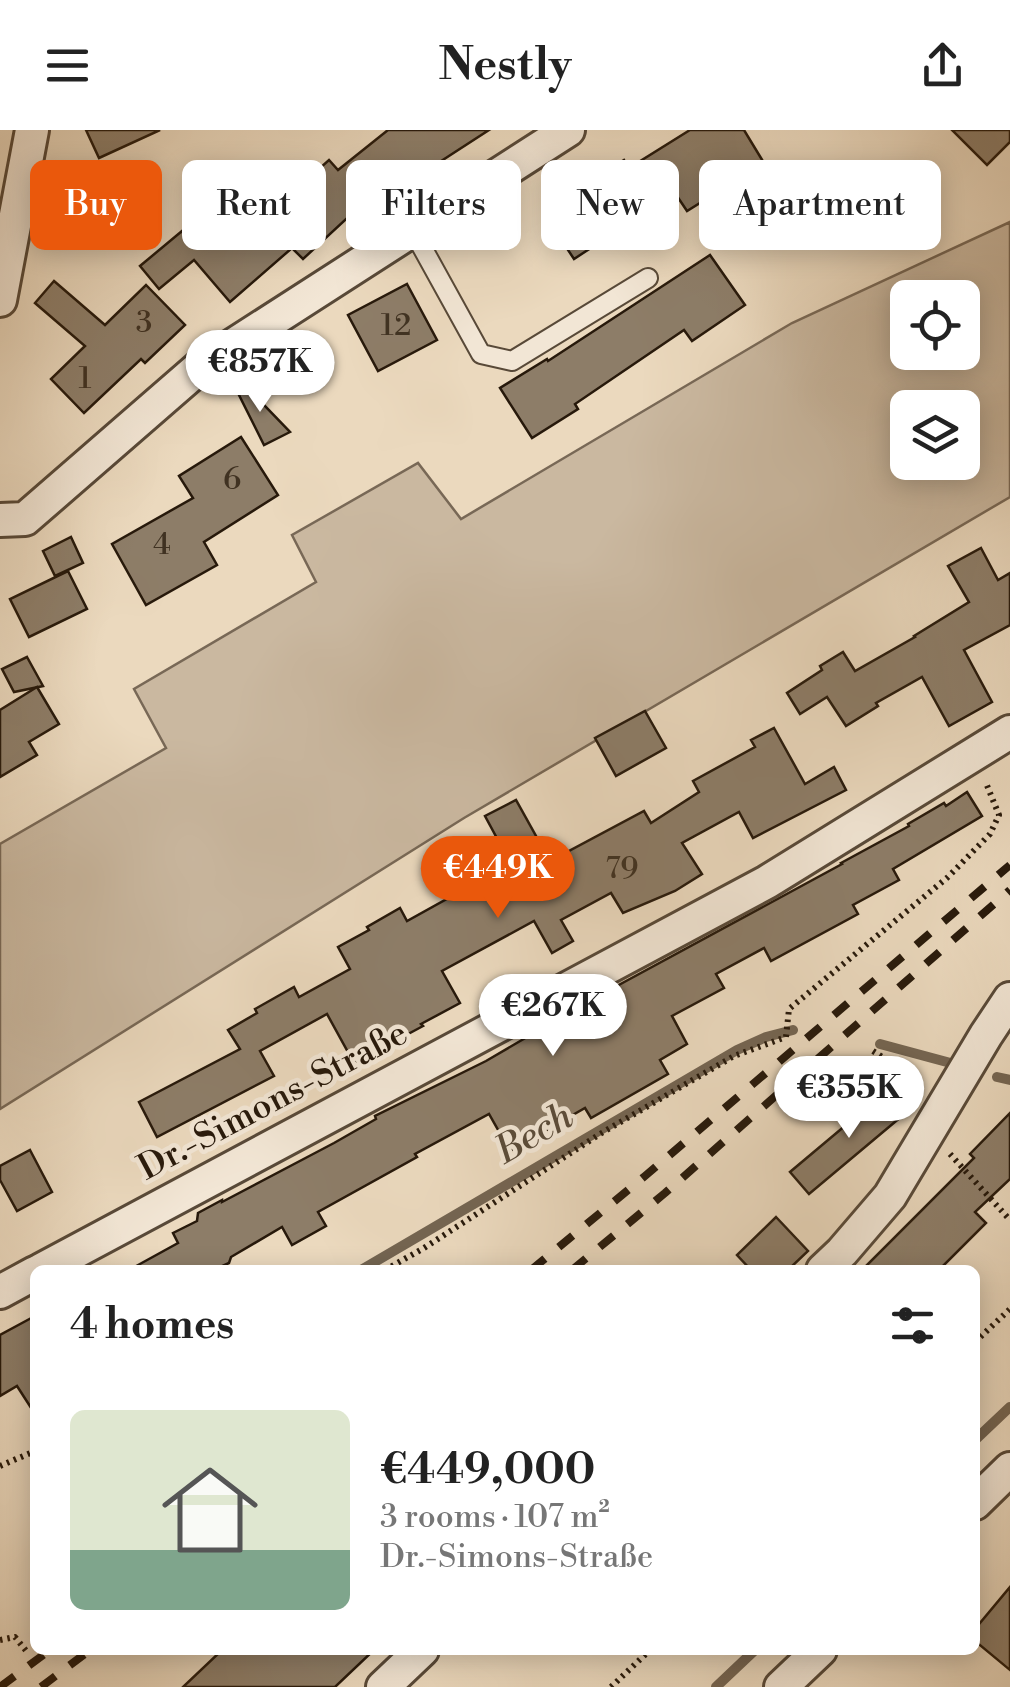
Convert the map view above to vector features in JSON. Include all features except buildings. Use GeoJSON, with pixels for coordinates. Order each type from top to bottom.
{"type":"FeatureCollection","features":[{"type":"Feature","properties":{"kind":"street"},"geometry":{"type":"LineString","coordinates":[[0,300],[10,202],[32,130]]}},
{"type":"Feature","properties":{"kind":"street"},"geometry":{"type":"LineString","coordinates":[[520,160],[568,130]]}},
{"type":"Feature","properties":{"kind":"street"},"geometry":{"type":"LineString","coordinates":[[0,520],[25,519],[201,366],[378,250]]}},
{"type":"Feature","properties":{"kind":"street","name":"Dr.-Simons-Straße"},"geometry":{"type":"LineString","coordinates":[[51,1265],[767,882],[1010,732]]}},
{"type":"Feature","properties":{"kind":"street"},"geometry":{"type":"LineString","coordinates":[[828,1265],[890,1196],[1010,999]]}},
{"type":"Feature","properties":{"kind":"street","name":"Dr.-Simons-Straße"},"geometry":{"type":"LineString","coordinates":[[0,1292],[30,1276]]}},
{"type":"Feature","properties":{"kind":"street"},"geometry":{"type":"LineString","coordinates":[[980,1498],[1010,1469]]}},
{"type":"Feature","properties":{"kind":"street"},"geometry":{"type":"LineString","coordinates":[[382,1687],[417,1655]]}},
{"type":"Feature","properties":{"kind":"street"},"geometry":{"type":"LineString","coordinates":[[781,1687],[815,1655]]}},
{"type":"Feature","properties":{"kind":"lane"},"geometry":{"type":"LineString","coordinates":[[424,250],[481,354],[512,361],[648,278]]}},
{"type":"Feature","properties":{"kind":"path"},"geometry":{"type":"LineString","coordinates":[[394,1265],[600,1134],[734,1056],[786,1037],[789,1009],[948,877],[990,834],[1000,815],[974,755]]}},
{"type":"Feature","properties":{"kind":"path"},"geometry":{"type":"LineString","coordinates":[[873,1051],[947,1100]]}},
{"type":"Feature","properties":{"kind":"path"},"geometry":{"type":"LineString","coordinates":[[926,1134],[941,1144],[1010,1220]]}},
{"type":"Feature","properties":{"kind":"path"},"geometry":{"type":"LineString","coordinates":[[980,1337],[1010,1309]]}},
{"type":"Feature","properties":{"kind":"path"},"geometry":{"type":"LineString","coordinates":[[0,1466],[30,1453]]}},
{"type":"Feature","properties":{"kind":"path"},"geometry":{"type":"LineString","coordinates":[[0,1640],[15,1638],[27,1652]]}},
{"type":"Feature","properties":{"kind":"path"},"geometry":{"type":"LineString","coordinates":[[611,1687],[645,1655]]}},
{"type":"Feature","properties":{"kind":"shaded area"},"geometry":{"type":"Polygon","coordinates":[[[1010,222],[1010,497],[464,818],[0,1109],[0,844],[166,748],[134,689],[316,582],[292,535],[418,463],[461,519],[792,323],[1010,222]]]}},
{"type":"Feature","properties":{"kind":"waterway","name":"Bech"},"geometry":{"type":"LineString","coordinates":[[370,1265],[737,1050],[793,1030]]}},
{"type":"Feature","properties":{"kind":"waterway","name":"Bech"},"geometry":{"type":"LineString","coordinates":[[880,1044],[958,1065]]}},
{"type":"Feature","properties":{"kind":"waterway","name":"Bech"},"geometry":{"type":"LineString","coordinates":[[997,1077],[1010,1080]]}},
{"type":"Feature","properties":{"kind":"waterway"},"geometry":{"type":"LineString","coordinates":[[980,1435],[1010,1407]]}},
{"type":"Feature","properties":{"kind":"waterway"},"geometry":{"type":"LineString","coordinates":[[716,1687],[750,1655]]}},
{"type":"Feature","properties":{"kind":"railway"},"geometry":{"type":"LineString","coordinates":[[537,1265],[1010,865]]}},
{"type":"Feature","properties":{"kind":"railway"},"geometry":{"type":"LineString","coordinates":[[578,1265],[1010,890]]}},
{"type":"Feature","properties":{"kind":"railway"},"geometry":{"type":"LineString","coordinates":[[0,1687],[43,1655]]}},
{"type":"Feature","properties":{"kind":"railway"},"geometry":{"type":"LineString","coordinates":[[41,1687],[83,1655]]}}]}
